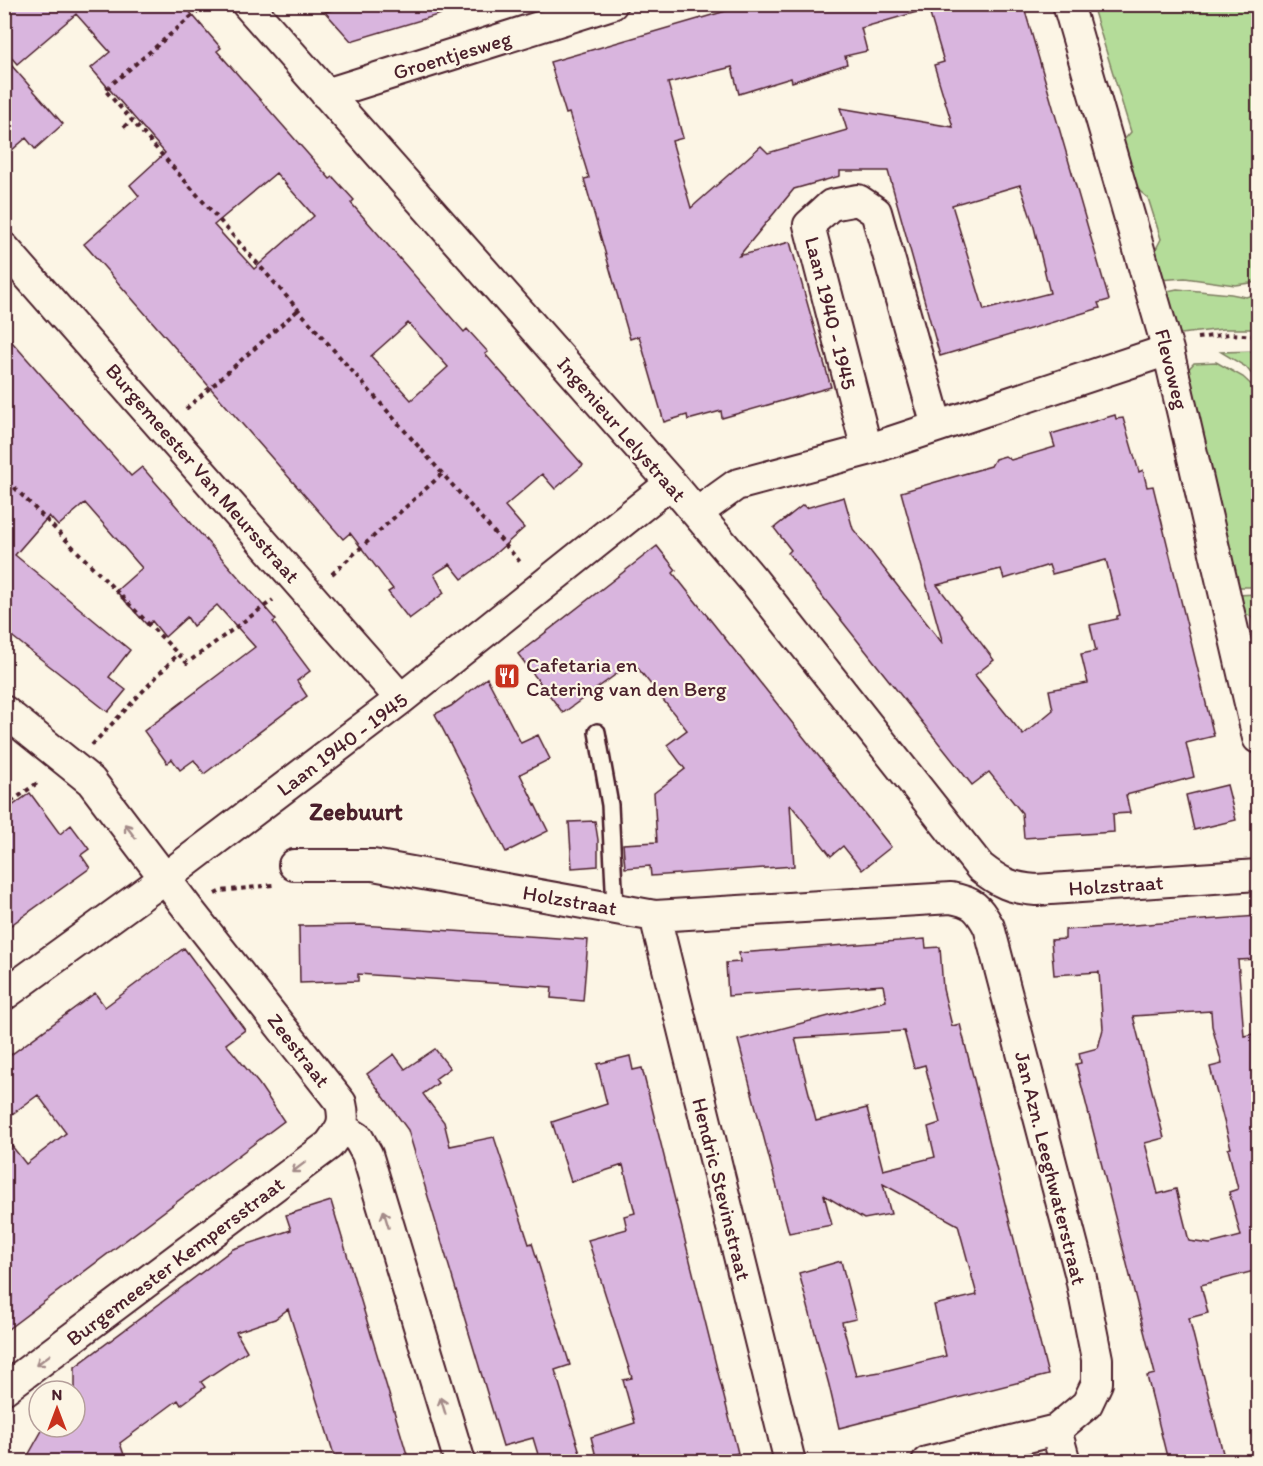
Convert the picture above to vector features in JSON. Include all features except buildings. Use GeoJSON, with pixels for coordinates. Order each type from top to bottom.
{"type":"FeatureCollection","features":[{"type":"Feature","properties":{"kind":"street","name":"Ingenieur Lelystraat"},"geometry":{"type":"LineString","coordinates":[[247,4],[697,513],[754,581],[980,867]]}},
{"type":"Feature","properties":{"kind":"street","name":"Groentjesweg"},"geometry":{"type":"LineString","coordinates":[[326,94],[564,12],[612,4]]}},
{"type":"Feature","properties":{"kind":"street","name":"Flevoweg"},"geometry":{"type":"LineString","coordinates":[[1068,4],[1168,350],[1258,738]]}},
{"type":"Feature","properties":{"kind":"street","name":"Laan 1940 - 1945"},"geometry":{"type":"LineString","coordinates":[[867,450],[808,225],[831,205],[858,200],[876,212],[937,426]]}},
{"type":"Feature","properties":{"kind":"street","name":"Burgemeester Van Meursstraat"},"geometry":{"type":"LineString","coordinates":[[4,248],[401,699]]}},
{"type":"Feature","properties":{"kind":"street"},"geometry":{"type":"LineString","coordinates":[[697,513],[736,485],[867,450],[1168,350]]}},
{"type":"Feature","properties":{"kind":"street","name":"Laan 1940 - 1945"},"geometry":{"type":"LineString","coordinates":[[4,995],[165,878],[401,699],[671,483]]}},
{"type":"Feature","properties":{"kind":"street","name":"Zeestraat"},"geometry":{"type":"LineString","coordinates":[[4,711],[92,781],[189,910],[341,1103],[344,1117],[342,1128]]}},
{"type":"Feature","properties":{"kind":"street","name":"Holzstraat"},"geometry":{"type":"LineString","coordinates":[[294,865],[374,864],[655,916],[951,898],[966,901]]}},
{"type":"Feature","properties":{"kind":"street","name":"Holzstraat"},"geometry":{"type":"LineString","coordinates":[[980,867],[998,881],[1017,888],[1036,890],[1258,875]]}},
{"type":"Feature","properties":{"kind":"street","name":"Jan Azn. Leeghwaterstraat"},"geometry":{"type":"LineString","coordinates":[[966,901],[980,910],[989,927],[1080,1273],[1097,1359],[1097,1383],[1087,1404],[1056,1430]]}},
{"type":"Feature","properties":{"kind":"street","name":"Hendric Stevinstraat"},"geometry":{"type":"LineString","coordinates":[[655,916],[790,1461]]}},
{"type":"Feature","properties":{"kind":"street"},"geometry":{"type":"LineString","coordinates":[[342,1128],[358,1138],[367,1154],[460,1461]]}},
{"type":"Feature","properties":{"kind":"street","name":"Burgemeester Kempersstraat"},"geometry":{"type":"LineString","coordinates":[[4,1389],[328,1145],[342,1128]]}},
{"type":"Feature","properties":{"kind":"street"},"geometry":{"type":"LineString","coordinates":[[927,1461],[1056,1430],[1065,1461]]}},
{"type":"Feature","properties":{"kind":"lane"},"geometry":{"type":"LineString","coordinates":[[597,732],[610,805],[615,908]]}},
{"type":"Feature","properties":{"kind":"path"},"geometry":{"type":"LineString","coordinates":[[206,4],[105,90],[542,586]]}},
{"type":"Feature","properties":{"kind":"path"},"geometry":{"type":"LineString","coordinates":[[124,127],[131,120]]}},
{"type":"Feature","properties":{"kind":"path"},"geometry":{"type":"LineString","coordinates":[[164,429],[298,310]]}},
{"type":"Feature","properties":{"kind":"path"},"geometry":{"type":"LineString","coordinates":[[1168,350],[1191,340],[1212,335],[1258,336]]}},
{"type":"Feature","properties":{"kind":"path"},"geometry":{"type":"LineString","coordinates":[[6,478],[187,663],[304,588],[442,474]]}},
{"type":"Feature","properties":{"kind":"path"},"geometry":{"type":"LineString","coordinates":[[4,486],[6,478]]}},
{"type":"Feature","properties":{"kind":"path"},"geometry":{"type":"LineString","coordinates":[[4,807],[70,764],[178,654]]}},
{"type":"Feature","properties":{"kind":"path"},"geometry":{"type":"LineString","coordinates":[[189,910],[221,891],[277,885],[294,865]]}},
{"type":"Feature","properties":{"kind":"green space"},"geometry":{"type":"Polygon","coordinates":[[[1092,5],[1258,5],[1258,282],[1235,285],[1185,278],[1159,280],[1152,257],[1161,239],[1148,198],[1136,188],[1123,141],[1131,132],[1092,5]]]}},
{"type":"Feature","properties":{"kind":"green space"},"geometry":{"type":"Polygon","coordinates":[[[1177,289],[1246,297],[1258,293],[1258,329],[1223,329],[1181,334],[1172,329],[1162,292],[1177,289]]]}},
{"type":"Feature","properties":{"kind":"green space"},"geometry":{"type":"Polygon","coordinates":[[[1258,351],[1258,382],[1246,367],[1221,352],[1258,351]]]}},
{"type":"Feature","properties":{"kind":"green space"},"geometry":{"type":"Polygon","coordinates":[[[1216,362],[1243,377],[1258,391],[1258,587],[1235,587],[1183,375],[1194,363],[1216,362]]]}},
{"type":"Feature","properties":{"kind":"green space"},"geometry":{"type":"Polygon","coordinates":[[[1258,594],[1258,647],[1252,617],[1240,611],[1236,595],[1258,594]]]}},
{"type":"Feature","properties":{"kind":"place","name":"Cafetaria en Catering van den Berg"},"geometry":{"type":"Point","coordinates":[507,676]}},
{"type":"Feature","properties":{"kind":"district","name":"Zeebuurt"},"geometry":{"type":"Point","coordinates":[356,811]}}]}
